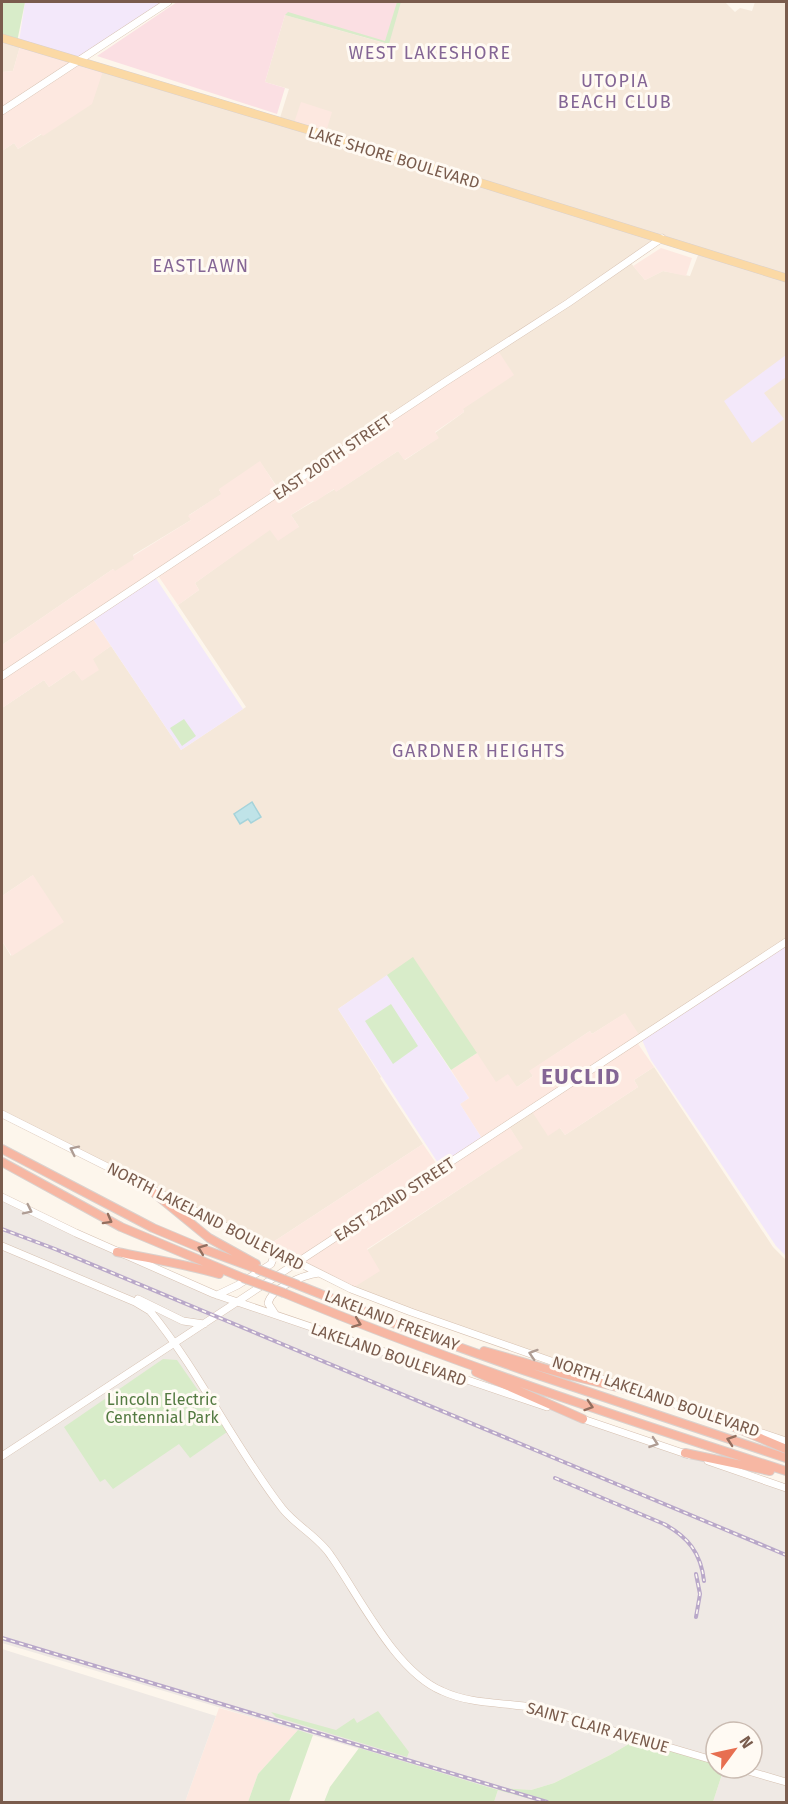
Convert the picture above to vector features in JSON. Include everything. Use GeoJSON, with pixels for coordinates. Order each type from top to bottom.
{"type":"FeatureCollection","features":[{"type":"Feature","properties":{"kind":"highway"},"geometry":{"type":"LineString","coordinates":[[2,1149],[153,1228],[203,1250],[259,1268]]}},
{"type":"Feature","properties":{"kind":"highway","name":"LAKELAND FREEWAY"},"geometry":{"type":"LineString","coordinates":[[2,1162],[121,1227],[243,1278],[435,1353],[786,1471]]}},
{"type":"Feature","properties":{"kind":"highway"},"geometry":{"type":"LineString","coordinates":[[148,1188],[209,1238],[259,1268]]}},
{"type":"Feature","properties":{"kind":"highway"},"geometry":{"type":"LineString","coordinates":[[117,1252],[161,1262],[185,1264],[243,1278]]}},
{"type":"Feature","properties":{"kind":"highway","name":"LAKELAND FREEWAY"},"geometry":{"type":"LineString","coordinates":[[259,1268],[408,1329],[572,1387],[786,1458]]}},
{"type":"Feature","properties":{"kind":"highway"},"geometry":{"type":"LineString","coordinates":[[445,1342],[637,1392]]}},
{"type":"Feature","properties":{"kind":"highway"},"geometry":{"type":"LineString","coordinates":[[435,1353],[583,1419]]}},
{"type":"Feature","properties":{"kind":"highway"},"geometry":{"type":"LineString","coordinates":[[706,1415],[786,1449]]}},
{"type":"Feature","properties":{"kind":"highway"},"geometry":{"type":"LineString","coordinates":[[685,1453],[786,1476]]}},
{"type":"Feature","properties":{"kind":"main road","name":"LAKE SHORE BOULEVARD"},"geometry":{"type":"LineString","coordinates":[[2,38],[662,238],[786,278]]}},
{"type":"Feature","properties":{"kind":"street"},"geometry":{"type":"LineString","coordinates":[[2,111],[168,2]]}},
{"type":"Feature","properties":{"kind":"street","name":"EAST 200TH STREET"},"geometry":{"type":"LineString","coordinates":[[2,676],[568,303],[662,238]]}},
{"type":"Feature","properties":{"kind":"street","name":"EAST 222ND STREET"},"geometry":{"type":"LineString","coordinates":[[2,1456],[786,942]]}},
{"type":"Feature","properties":{"kind":"street","name":"NORTH LAKELAND BOULEVARD"},"geometry":{"type":"LineString","coordinates":[[2,1114],[319,1273],[388,1304],[637,1392],[786,1441]]}},
{"type":"Feature","properties":{"kind":"street","name":"LAKELAND BOULEVARD"},"geometry":{"type":"LineString","coordinates":[[2,1197],[117,1252],[238,1303],[786,1488]]}},
{"type":"Feature","properties":{"kind":"street","name":"SAINT CLAIR AVENUE"},"geometry":{"type":"LineString","coordinates":[[2,1246],[117,1294],[150,1311],[283,1509],[329,1552],[400,1660],[419,1676],[441,1691],[471,1701],[536,1708],[704,1757]]}},
{"type":"Feature","properties":{"kind":"street"},"geometry":{"type":"LineString","coordinates":[[217,1295],[238,1286],[271,1264],[272,1249]]}},
{"type":"Feature","properties":{"kind":"street"},"geometry":{"type":"LineString","coordinates":[[276,1316],[268,1303],[271,1296],[299,1277],[319,1273]]}},
{"type":"Feature","properties":{"kind":"street"},"geometry":{"type":"LineString","coordinates":[[117,1294],[127,1294],[183,1321],[204,1324]]}},
{"type":"Feature","properties":{"kind":"street"},"geometry":{"type":"LineString","coordinates":[[764,1776],[786,1782]]}},
{"type":"Feature","properties":{"kind":"shaded area"},"geometry":{"type":"Polygon","coordinates":[[[25,2],[168,2],[79,60],[19,42],[25,2]]]}},
{"type":"Feature","properties":{"kind":"shaded area"},"geometry":{"type":"Polygon","coordinates":[[[177,2],[401,2],[389,44],[285,15],[265,82],[285,88],[277,114],[97,56],[177,2]]]}},
{"type":"Feature","properties":{"kind":"shaded area"},"geometry":{"type":"Polygon","coordinates":[[[401,2],[725,2],[735,12],[740,8],[752,11],[755,2],[786,2],[786,942],[641,1038],[624,1014],[592,1034],[590,1031],[530,1071],[533,1076],[517,1087],[496,1083],[413,958],[338,1009],[423,1144],[267,1246],[2,1114],[2,941],[11,956],[33,875],[2,896],[2,708],[44,680],[49,687],[74,670],[82,680],[92,659],[111,646],[181,750],[246,707],[178,605],[199,590],[195,583],[270,529],[299,527],[291,515],[335,489],[337,491],[398,451],[405,460],[438,438],[435,433],[464,412],[463,409],[280,491],[260,462],[219,490],[222,494],[189,515],[191,520],[133,555],[135,559],[115,572],[113,569],[2,645],[2,151],[14,143],[18,149],[42,134],[104,68],[279,121],[289,89],[265,82],[285,15],[388,44],[401,2]],[[662,238],[630,262],[645,280],[663,271],[690,276],[700,250],[662,238]]]}},
{"type":"Feature","properties":{"kind":"shaded area"},"geometry":{"type":"Polygon","coordinates":[[[2,38],[21,43],[13,71],[2,72],[2,38]]]}},
{"type":"Feature","properties":{"kind":"shaded area"},"geometry":{"type":"Polygon","coordinates":[[[21,43],[104,68],[92,104],[43,136],[41,134],[18,149],[14,143],[2,151],[2,72],[13,71],[21,43]]]}},
{"type":"Feature","properties":{"kind":"shaded area"},"geometry":{"type":"Polygon","coordinates":[[[301,102],[332,112],[325,135],[293,126],[301,102]]]}},
{"type":"Feature","properties":{"kind":"shaded area"},"geometry":{"type":"Polygon","coordinates":[[[661,248],[692,258],[686,276],[663,271],[645,280],[633,266],[661,248]]]}},
{"type":"Feature","properties":{"kind":"shaded area"},"geometry":{"type":"Polygon","coordinates":[[[497,349],[514,375],[463,409],[464,412],[435,432],[439,438],[404,460],[398,451],[336,492],[334,489],[291,515],[299,527],[278,541],[270,530],[195,583],[199,590],[178,605],[157,574],[93,619],[111,646],[93,659],[99,670],[82,681],[74,670],[49,687],[44,680],[2,708],[2,645],[113,569],[115,571],[134,559],[133,556],[191,520],[188,516],[221,494],[219,489],[260,461],[279,491],[497,349]]]}},
{"type":"Feature","properties":{"kind":"shaded area"},"geometry":{"type":"Polygon","coordinates":[[[786,355],[786,377],[764,393],[784,419],[752,443],[724,401],[786,355]]]}},
{"type":"Feature","properties":{"kind":"shaded area"},"geometry":{"type":"Polygon","coordinates":[[[155,577],[243,709],[181,750],[93,619],[155,577]]]}},
{"type":"Feature","properties":{"kind":"shaded area"},"geometry":{"type":"Polygon","coordinates":[[[33,875],[64,922],[12,956],[2,941],[2,896],[33,875]]]}},
{"type":"Feature","properties":{"kind":"shaded area"},"geometry":{"type":"Polygon","coordinates":[[[786,946],[786,1256],[776,1246],[651,1060],[642,1040],[786,946]]]}},
{"type":"Feature","properties":{"kind":"shaded area"},"geometry":{"type":"Polygon","coordinates":[[[387,975],[469,1098],[460,1104],[483,1140],[441,1164],[438,1163],[338,1009],[387,975]]]}},
{"type":"Feature","properties":{"kind":"shaded area"},"geometry":{"type":"Polygon","coordinates":[[[625,1013],[641,1038],[636,1041],[654,1067],[634,1080],[638,1087],[565,1135],[560,1128],[548,1136],[531,1110],[508,1125],[523,1148],[367,1249],[380,1271],[351,1289],[267,1246],[423,1144],[440,1169],[483,1140],[460,1104],[469,1098],[451,1070],[477,1053],[496,1082],[508,1074],[517,1087],[533,1076],[529,1071],[590,1031],[592,1034],[625,1013]]]}},
{"type":"Feature","properties":{"kind":"shaded area"},"geometry":{"type":"Polygon","coordinates":[[[654,1067],[773,1247],[786,1260],[786,1441],[706,1415],[351,1289],[367,1250],[522,1148],[508,1125],[531,1110],[560,1128],[565,1135],[638,1087],[634,1080],[654,1067]]]}},
{"type":"Feature","properties":{"kind":"shaded area"},"geometry":{"type":"Polygon","coordinates":[[[2,1197],[182,1281],[786,1488],[786,1802],[713,1802],[720,1780],[764,1780],[764,1720],[704,1720],[704,1757],[639,1738],[554,1783],[531,1790],[498,1789],[540,1802],[494,1802],[498,1790],[2,1643],[2,1197]]]}},
{"type":"Feature","properties":{"kind":"shaded area"},"geometry":{"type":"Polygon","coordinates":[[[2,1649],[216,1716],[185,1802],[2,1802],[2,1649]]]}},
{"type":"Feature","properties":{"kind":"shaded area"},"geometry":{"type":"Polygon","coordinates":[[[219,1708],[298,1730],[258,1774],[248,1802],[185,1802],[219,1708]]]}},
{"type":"Feature","properties":{"kind":"green space"},"geometry":{"type":"Polygon","coordinates":[[[2,2],[25,2],[17,42],[2,38],[2,2]]]}},
{"type":"Feature","properties":{"kind":"green space"},"geometry":{"type":"Polygon","coordinates":[[[397,2],[401,2],[389,44],[285,15],[288,12],[385,41],[397,2]]]}},
{"type":"Feature","properties":{"kind":"green space"},"geometry":{"type":"Polygon","coordinates":[[[184,719],[196,736],[182,746],[170,728],[184,719]]]}},
{"type":"Feature","properties":{"kind":"green space"},"geometry":{"type":"Polygon","coordinates":[[[413,957],[477,1053],[451,1070],[387,975],[413,957]]]}},
{"type":"Feature","properties":{"kind":"green space"},"geometry":{"type":"Polygon","coordinates":[[[391,1004],[418,1046],[393,1064],[365,1021],[391,1004]]]}},
{"type":"Feature","properties":{"kind":"green space","name":"Lincoln Electric Centennial Park"},"geometry":{"type":"Polygon","coordinates":[[[163,1359],[177,1360],[227,1432],[190,1458],[179,1444],[113,1489],[105,1479],[100,1482],[64,1427],[163,1359]]]}},
{"type":"Feature","properties":{"kind":"green space"},"geometry":{"type":"Polygon","coordinates":[[[378,1711],[409,1752],[407,1757],[276,1717],[271,1712],[336,1730],[354,1718],[357,1723],[378,1711]]]}},
{"type":"Feature","properties":{"kind":"green space"},"geometry":{"type":"Polygon","coordinates":[[[298,1730],[313,1735],[289,1802],[248,1802],[258,1774],[298,1730]]]}},
{"type":"Feature","properties":{"kind":"green space"},"geometry":{"type":"Polygon","coordinates":[[[639,1738],[704,1757],[704,1780],[720,1780],[713,1802],[540,1802],[498,1790],[499,1788],[531,1790],[554,1783],[639,1738]]]}},
{"type":"Feature","properties":{"kind":"green space"},"geometry":{"type":"Polygon","coordinates":[[[359,1748],[498,1790],[494,1802],[324,1802],[330,1787],[359,1748]]]}},
{"type":"Feature","properties":{"kind":"water"},"geometry":{"type":"Polygon","coordinates":[[[252,802],[261,817],[251,823],[248,819],[240,824],[234,814],[252,802]]]}},
{"type":"Feature","properties":{"kind":"railway"},"geometry":{"type":"LineString","coordinates":[[2,1229],[55,1249],[786,1555]]}},
{"type":"Feature","properties":{"kind":"railway"},"geometry":{"type":"LineString","coordinates":[[555,1478],[664,1524],[680,1534],[696,1554],[704,1581]]}},
{"type":"Feature","properties":{"kind":"railway"},"geometry":{"type":"LineString","coordinates":[[696,1574],[700,1594],[696,1617]]}},
{"type":"Feature","properties":{"kind":"railway"},"geometry":{"type":"LineString","coordinates":[[2,1638],[547,1802]]}},
{"type":"Feature","properties":{"kind":"district","name":"WEST LAKESHORE"},"geometry":{"type":"Point","coordinates":[430,53]}},
{"type":"Feature","properties":{"kind":"district","name":"UTOPIA BEACH CLUB"},"geometry":{"type":"Point","coordinates":[615,91]}},
{"type":"Feature","properties":{"kind":"district","name":"EASTLAWN"},"geometry":{"type":"Point","coordinates":[201,266]}},
{"type":"Feature","properties":{"kind":"district","name":"GARDNER HEIGHTS"},"geometry":{"type":"Point","coordinates":[479,751]}},
{"type":"Feature","properties":{"kind":"district","name":"EUCLID"},"geometry":{"type":"Point","coordinates":[581,1076]}}]}
